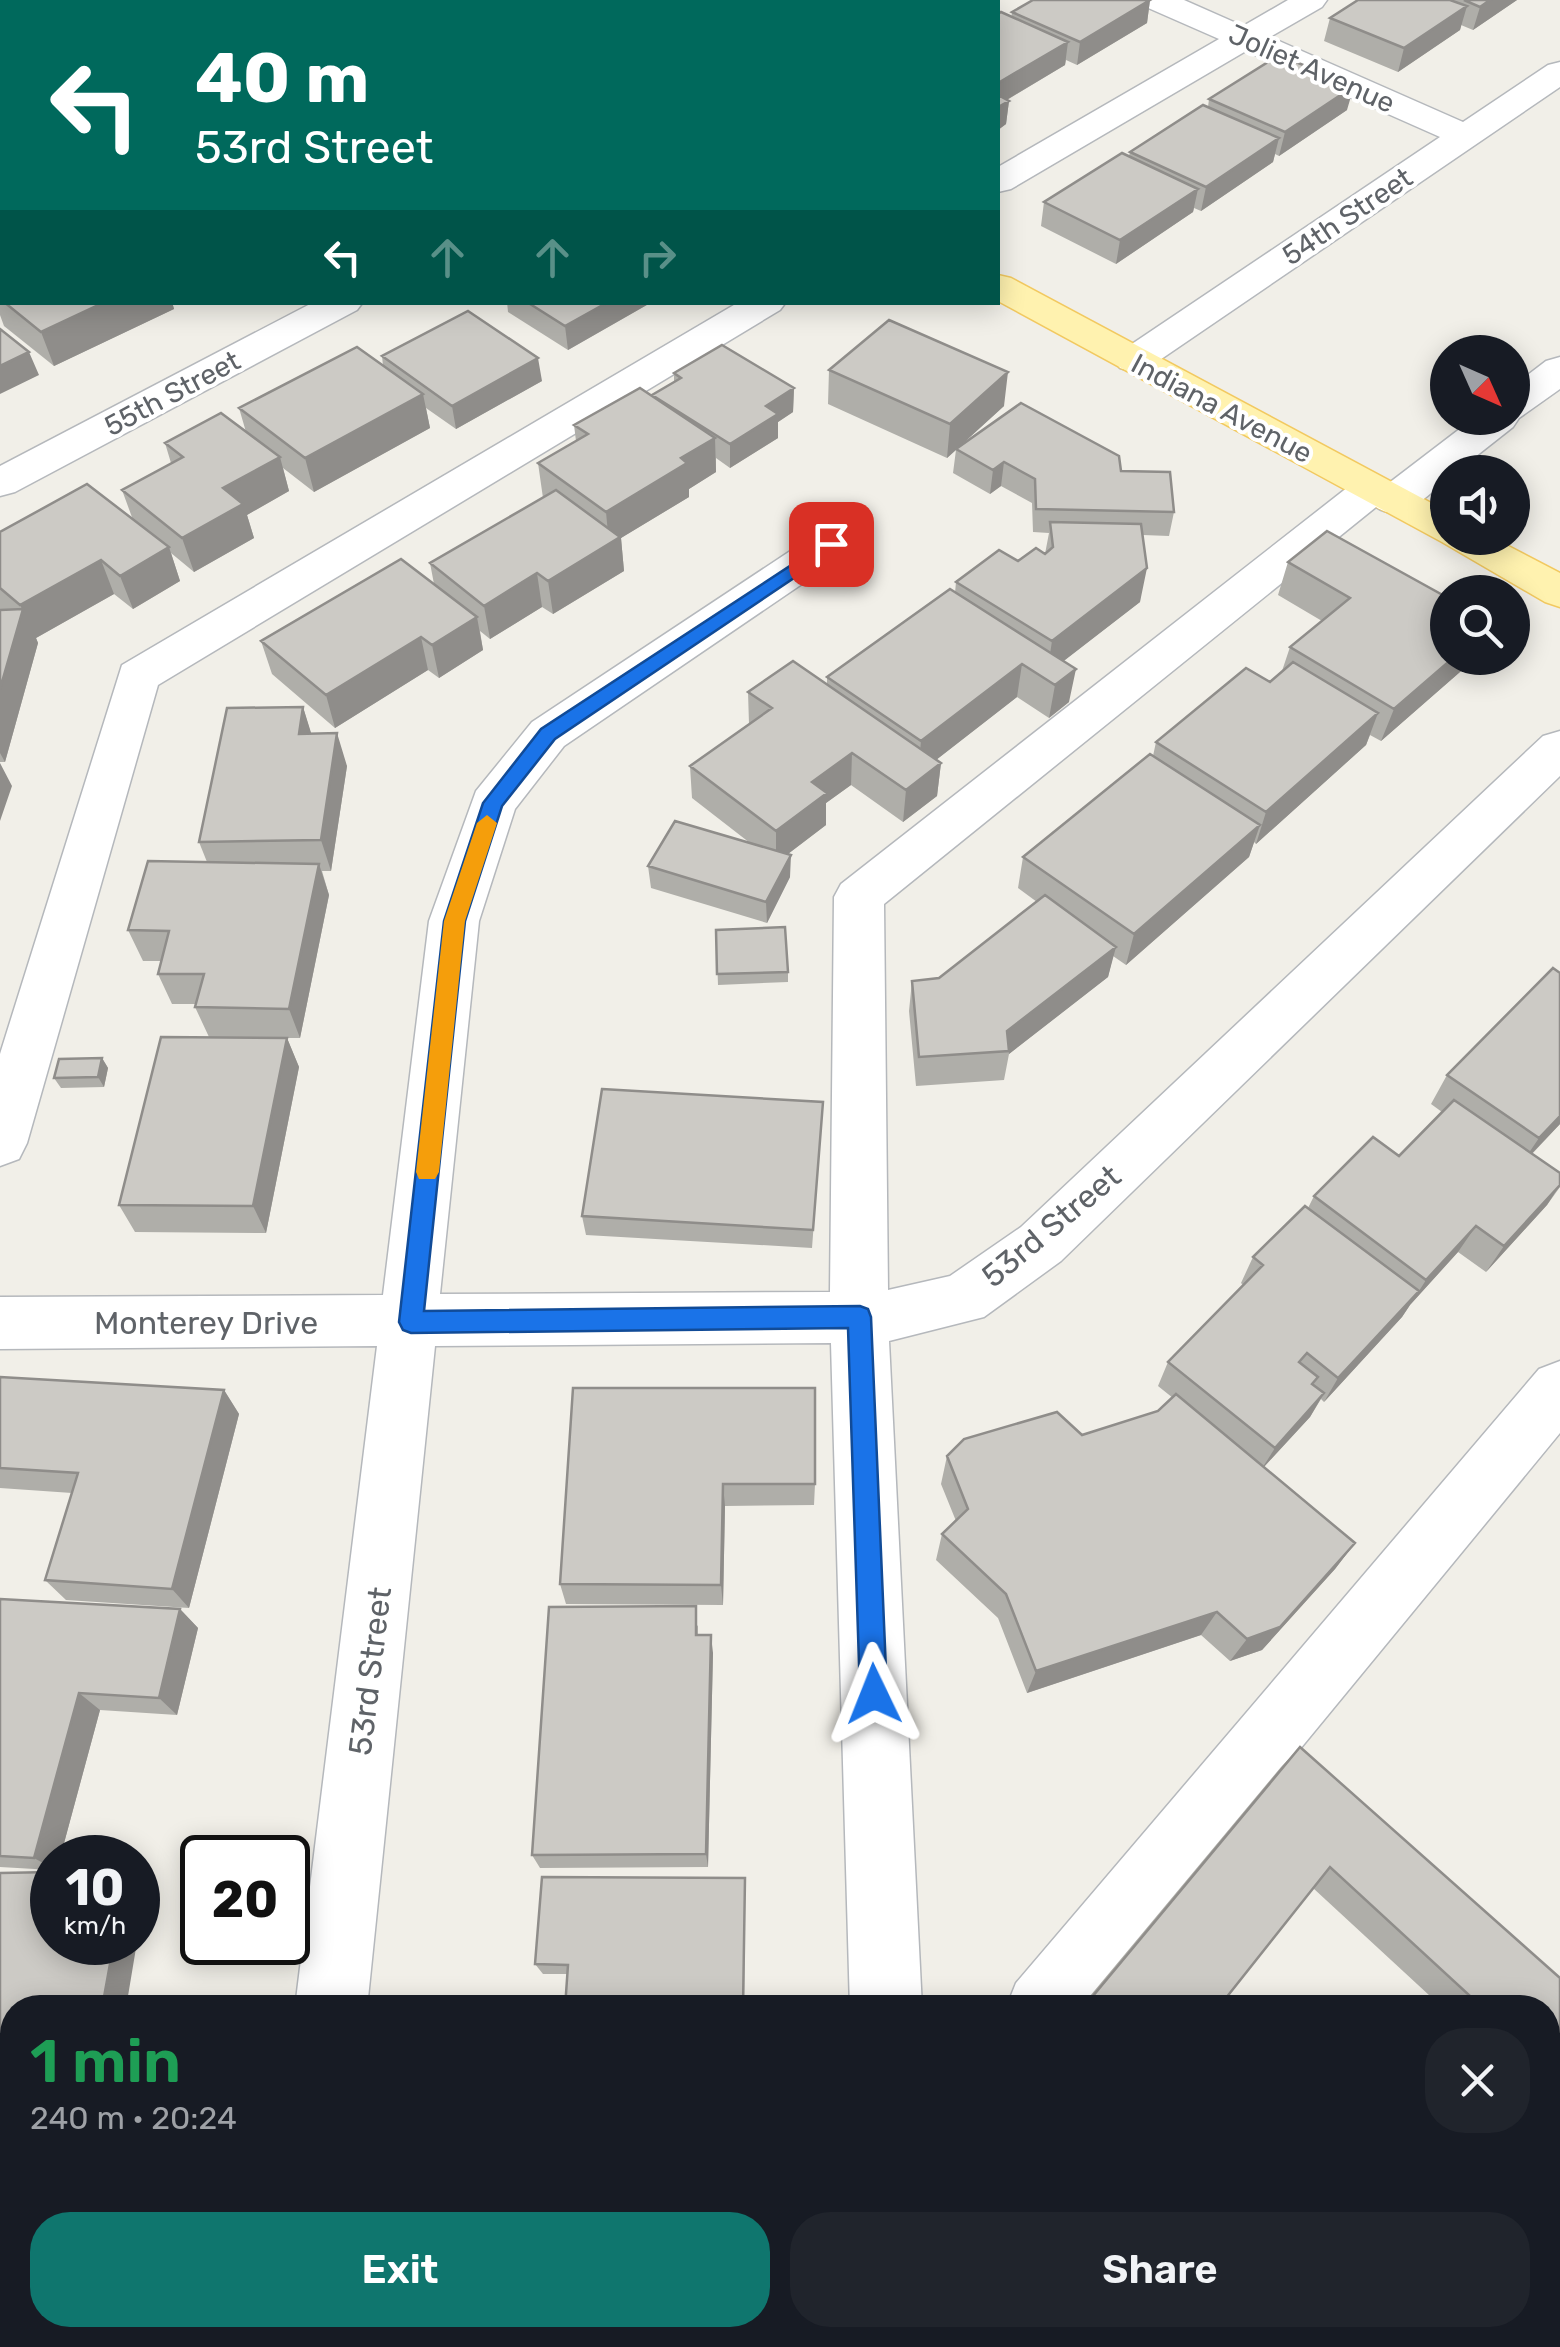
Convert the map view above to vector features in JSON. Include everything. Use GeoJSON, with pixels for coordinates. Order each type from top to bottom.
{"type":"FeatureCollection","features":[{"type":"Feature","properties":{"kind":"main road","name":"Indiana Avenue"},"geometry":{"type":"LineString","coordinates":[[1000,287],[1430,520]]}},
{"type":"Feature","properties":{"kind":"main road"},"geometry":{"type":"LineString","coordinates":[[1491,555],[1560,592]]}},
{"type":"Feature","properties":{"kind":"street","name":"Joliet Avenue"},"geometry":{"type":"LineString","coordinates":[[1157,0],[1466,136]]}},
{"type":"Feature","properties":{"kind":"street"},"geometry":{"type":"LineString","coordinates":[[1000,180],[1311,0]]}},
{"type":"Feature","properties":{"kind":"street","name":"54th Street"},"geometry":{"type":"LineString","coordinates":[[1134,360],[1560,72]]}},
{"type":"Feature","properties":{"kind":"street","name":"55th Street"},"geometry":{"type":"LineString","coordinates":[[0,483],[338,305]]}},
{"type":"Feature","properties":{"kind":"street"},"geometry":{"type":"LineString","coordinates":[[0,1142],[138,676],[762,305]]}},
{"type":"Feature","properties":{"kind":"street"},"geometry":{"type":"LineString","coordinates":[[1530,392],[1560,369]]}},
{"type":"Feature","properties":{"kind":"street"},"geometry":{"type":"LineString","coordinates":[[886,1995],[860,1317],[859,897],[1382,495],[1472,435]]}},
{"type":"Feature","properties":{"kind":"street"},"geometry":{"type":"LineString","coordinates":[[411,1322],[454,921],[493,803],[548,734],[831,544]]}},
{"type":"Feature","properties":{"kind":"street","name":"53rd Street"},"geometry":{"type":"LineString","coordinates":[[332,1995],[411,1322],[897,1316],[964,1298],[1041,1244],[1560,748]]}},
{"type":"Feature","properties":{"kind":"street","name":"Monterey Drive"},"geometry":{"type":"LineString","coordinates":[[0,1323],[411,1322]]}},
{"type":"Feature","properties":{"kind":"street"},"geometry":{"type":"LineString","coordinates":[[1052,1995],[1560,1388]]}},
{"type":"Feature","properties":{"kind":"building"},"geometry":{"type":"Polygon","coordinates":[[[1033,0],[1150,0],[1080,42],[1012,12],[1033,0]]]}},
{"type":"Feature","properties":{"kind":"building"},"geometry":{"type":"Polygon","coordinates":[[[1358,0],[1450,0],[1467,6],[1404,48],[1330,18],[1358,0]]]}},
{"type":"Feature","properties":{"kind":"building"},"geometry":{"type":"Polygon","coordinates":[[[1464,0],[1490,0],[1480,7],[1464,0]]]}},
{"type":"Feature","properties":{"kind":"building"},"geometry":{"type":"Polygon","coordinates":[[[1001,12],[1068,42],[1000,82],[1001,12]]]}},
{"type":"Feature","properties":{"kind":"building"},"geometry":{"type":"Polygon","coordinates":[[[1279,55],[1354,86],[1285,132],[1209,99],[1279,55]]]}},
{"type":"Feature","properties":{"kind":"building"},"geometry":{"type":"Polygon","coordinates":[[[1203,105],[1279,138],[1206,187],[1130,152],[1203,105]]]}},
{"type":"Feature","properties":{"kind":"building"},"geometry":{"type":"Polygon","coordinates":[[[1122,153],[1198,189],[1120,240],[1044,202],[1122,153]]]}},
{"type":"Feature","properties":{"kind":"building"},"geometry":{"type":"Polygon","coordinates":[[[8,305],[99,305],[41,332],[8,305]]]}},
{"type":"Feature","properties":{"kind":"building"},"geometry":{"type":"Polygon","coordinates":[[[532,305],[603,305],[565,326],[532,305]]]}},
{"type":"Feature","properties":{"kind":"building"},"geometry":{"type":"Polygon","coordinates":[[[468,311],[538,358],[452,406],[382,356],[468,311]]]}},
{"type":"Feature","properties":{"kind":"building"},"geometry":{"type":"Polygon","coordinates":[[[889,320],[1008,372],[950,424],[829,370],[889,320]]]}},
{"type":"Feature","properties":{"kind":"building"},"geometry":{"type":"Polygon","coordinates":[[[0,329],[29,352],[0,366],[0,329]]]}},
{"type":"Feature","properties":{"kind":"building"},"geometry":{"type":"Polygon","coordinates":[[[722,345],[794,388],[766,406],[778,414],[730,444],[652,395],[681,378],[674,373],[722,345]]]}},
{"type":"Feature","properties":{"kind":"building"},"geometry":{"type":"Polygon","coordinates":[[[357,347],[423,394],[305,458],[239,408],[357,347]]]}},
{"type":"Feature","properties":{"kind":"building"},"geometry":{"type":"Polygon","coordinates":[[[640,388],[715,438],[681,458],[687,463],[606,512],[538,463],[588,434],[574,425],[640,388]]]}},
{"type":"Feature","properties":{"kind":"building"},"geometry":{"type":"Polygon","coordinates":[[[1021,403],[1119,456],[1121,471],[1170,472],[1174,512],[1036,509],[1035,479],[1004,462],[993,470],[956,449],[1021,403]]]}},
{"type":"Feature","properties":{"kind":"building"},"geometry":{"type":"Polygon","coordinates":[[[221,413],[280,457],[223,488],[243,504],[182,538],[122,490],[183,457],[165,443],[221,413]]]}},
{"type":"Feature","properties":{"kind":"building"},"geometry":{"type":"Polygon","coordinates":[[[87,484],[169,547],[120,576],[101,560],[20,605],[0,588],[0,532],[87,484]]]}},
{"type":"Feature","properties":{"kind":"building"},"geometry":{"type":"Polygon","coordinates":[[[556,490],[620,537],[548,581],[537,573],[484,606],[430,563],[556,490]]]}},
{"type":"Feature","properties":{"kind":"building"},"geometry":{"type":"Polygon","coordinates":[[[1050,522],[1141,524],[1147,568],[1052,641],[956,582],[999,550],[1018,561],[1036,548],[1045,554],[1053,547],[1050,522]]]}},
{"type":"Feature","properties":{"kind":"building"},"geometry":{"type":"Polygon","coordinates":[[[1327,531],[1430,588],[1430,675],[1433,675],[1394,709],[1290,647],[1350,598],[1288,562],[1327,531]]]}},
{"type":"Feature","properties":{"kind":"building"},"geometry":{"type":"Polygon","coordinates":[[[401,559],[477,617],[432,645],[421,637],[326,695],[261,641],[401,559]]]}},
{"type":"Feature","properties":{"kind":"building"},"geometry":{"type":"Polygon","coordinates":[[[950,589],[1076,669],[1055,685],[1022,664],[921,741],[827,677],[950,589]]]}},
{"type":"Feature","properties":{"kind":"building"},"geometry":{"type":"Polygon","coordinates":[[[23,609],[0,689],[0,610],[23,609]]]}},
{"type":"Feature","properties":{"kind":"building"},"geometry":{"type":"Polygon","coordinates":[[[793,661],[941,763],[906,790],[852,753],[812,782],[827,793],[776,831],[690,766],[772,708],[748,692],[793,661]]]}},
{"type":"Feature","properties":{"kind":"building"},"geometry":{"type":"Polygon","coordinates":[[[1293,662],[1378,713],[1266,812],[1156,742],[1246,668],[1270,682],[1293,662]]]}},
{"type":"Feature","properties":{"kind":"building"},"geometry":{"type":"Polygon","coordinates":[[[303,707],[299,734],[337,733],[321,840],[199,842],[227,708],[303,707]]]}},
{"type":"Feature","properties":{"kind":"building"},"geometry":{"type":"Polygon","coordinates":[[[1150,754],[1260,825],[1134,934],[1023,857],[1150,754]]]}},
{"type":"Feature","properties":{"kind":"building"},"geometry":{"type":"Polygon","coordinates":[[[675,821],[791,855],[766,902],[648,866],[675,821]]]}},
{"type":"Feature","properties":{"kind":"building"},"geometry":{"type":"Polygon","coordinates":[[[148,861],[319,864],[289,1009],[195,1007],[204,974],[158,974],[169,931],[128,930],[148,861]]]}},
{"type":"Feature","properties":{"kind":"building"},"geometry":{"type":"Polygon","coordinates":[[[1045,895],[1116,947],[1007,1031],[1009,1051],[919,1057],[912,981],[939,978],[1045,895]]]}},
{"type":"Feature","properties":{"kind":"building"},"geometry":{"type":"Polygon","coordinates":[[[785,927],[788,972],[717,974],[716,930],[785,927]]]}},
{"type":"Feature","properties":{"kind":"building"},"geometry":{"type":"Polygon","coordinates":[[[1553,968],[1560,973],[1560,1116],[1539,1138],[1447,1075],[1553,968]]]}},
{"type":"Feature","properties":{"kind":"building"},"geometry":{"type":"Polygon","coordinates":[[[161,1037],[287,1038],[253,1206],[119,1205],[161,1037]]]}},
{"type":"Feature","properties":{"kind":"building"},"geometry":{"type":"Polygon","coordinates":[[[102,1058],[98,1077],[54,1078],[59,1059],[102,1058]]]}},
{"type":"Feature","properties":{"kind":"building"},"geometry":{"type":"Polygon","coordinates":[[[602,1089],[823,1102],[813,1230],[582,1216],[602,1089]]]}},
{"type":"Feature","properties":{"kind":"building"},"geometry":{"type":"Polygon","coordinates":[[[1454,1100],[1560,1173],[1560,1185],[1504,1246],[1476,1226],[1426,1280],[1314,1196],[1373,1137],[1399,1156],[1454,1100]]]}},
{"type":"Feature","properties":{"kind":"building"},"geometry":{"type":"Polygon","coordinates":[[[1305,1206],[1419,1291],[1338,1378],[1307,1353],[1299,1362],[1318,1377],[1312,1384],[1324,1393],[1275,1448],[1168,1362],[1263,1265],[1253,1257],[1305,1206]]]}},
{"type":"Feature","properties":{"kind":"building"},"geometry":{"type":"Polygon","coordinates":[[[0,1377],[224,1390],[172,1589],[45,1580],[78,1473],[0,1468],[0,1377]]]}},
{"type":"Feature","properties":{"kind":"building"},"geometry":{"type":"Polygon","coordinates":[[[573,1388],[815,1388],[815,1484],[723,1484],[721,1585],[560,1584],[573,1388]]]}},
{"type":"Feature","properties":{"kind":"building"},"geometry":{"type":"Polygon","coordinates":[[[1176,1394],[1355,1543],[1280,1627],[1247,1639],[1217,1612],[1036,1671],[1006,1594],[942,1534],[968,1509],[947,1456],[964,1439],[1057,1412],[1082,1435],[1158,1411],[1176,1394]]]}},
{"type":"Feature","properties":{"kind":"building"},"geometry":{"type":"Polygon","coordinates":[[[0,1599],[180,1609],[159,1698],[79,1693],[40,1835],[30,1835],[30,1858],[0,1856],[0,1599]]]}},
{"type":"Feature","properties":{"kind":"building"},"geometry":{"type":"Polygon","coordinates":[[[696,1606],[696,1635],[711,1635],[706,1854],[532,1855],[549,1607],[696,1606]]]}},
{"type":"Feature","properties":{"kind":"building"},"geometry":{"type":"Polygon","coordinates":[[[1300,1747],[1560,1978],[1560,1995],[1469,1995],[1330,1867],[1228,1995],[1094,1995],[1300,1747]]]}},
{"type":"Feature","properties":{"kind":"building"},"geometry":{"type":"Polygon","coordinates":[[[30,1872],[30,1965],[110,1965],[104,1995],[0,1995],[0,1873],[30,1872]]]}},
{"type":"Feature","properties":{"kind":"building"},"geometry":{"type":"Polygon","coordinates":[[[542,1877],[745,1878],[743,1995],[566,1995],[568,1965],[535,1964],[542,1877]]]}},
{"type":"Feature","properties":{"kind":"slow traffic"},"geometry":{"type":"LineString","coordinates":[[427,1172],[454,921],[487,823]]}},
{"type":"Feature","properties":{"kind":"route"},"geometry":{"type":"LineString","coordinates":[[831,544],[548,734],[493,803],[454,921],[411,1322],[860,1317],[874,1694]]}}]}
